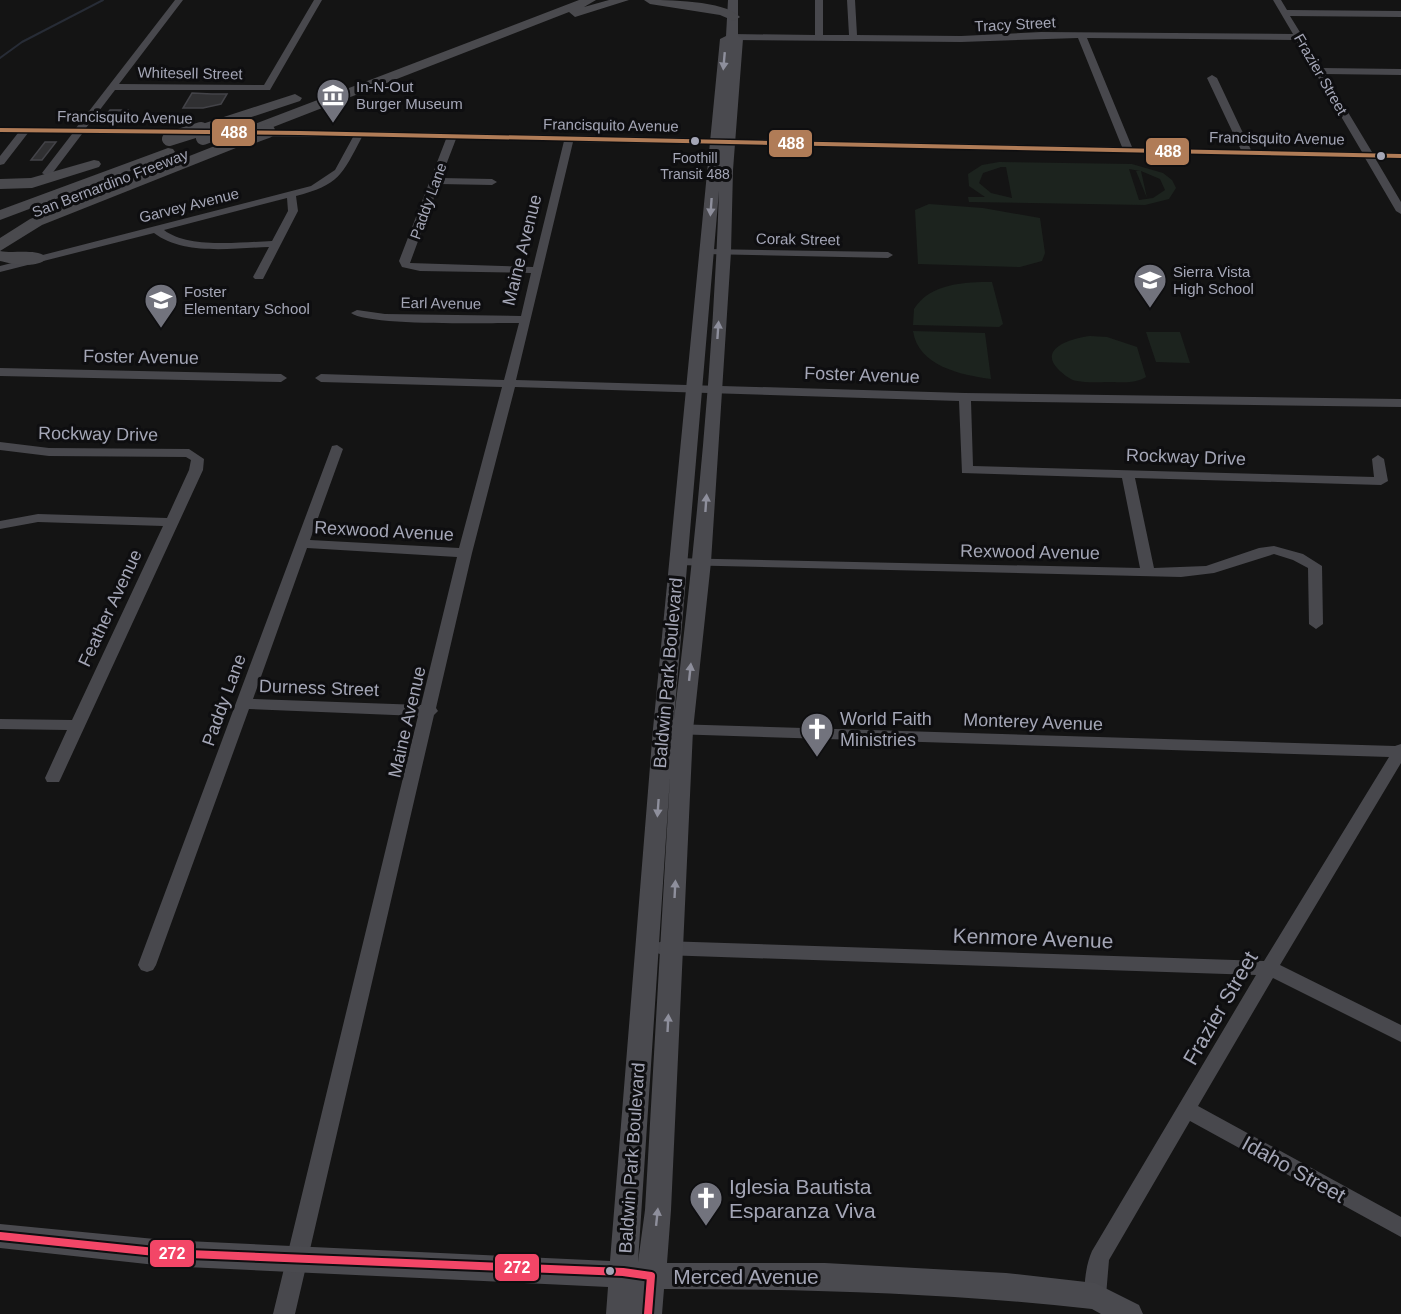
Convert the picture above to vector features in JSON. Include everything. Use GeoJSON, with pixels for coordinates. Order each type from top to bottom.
{"type":"FeatureCollection","features":[{"type":"Feature","properties":{"kind":"highway"},"geometry":{"type":"LineString","coordinates":[[247,133],[257,123],[566,0]]}},
{"type":"Feature","properties":{"kind":"highway"},"geometry":{"type":"LineString","coordinates":[[0,215],[210,134],[578,0]]}},
{"type":"Feature","properties":{"kind":"highway","name":"San Bernardino Freeway"},"geometry":{"type":"LineString","coordinates":[[0,225],[306,94],[437,52],[491,39],[590,0]]}},
{"type":"Feature","properties":{"kind":"highway"},"geometry":{"type":"LineString","coordinates":[[491,39],[623,0]]}},
{"type":"Feature","properties":{"kind":"highway"},"geometry":{"type":"LineString","coordinates":[[650,0],[695,7],[736,6]]}},
{"type":"Feature","properties":{"kind":"highway"},"geometry":{"type":"LineString","coordinates":[[674,0],[696,4],[719,0]]}},
{"type":"Feature","properties":{"kind":"highway","name":"San Bernardino Freeway"},"geometry":{"type":"LineString","coordinates":[[0,210],[210,134],[247,133],[552,1]]}},
{"type":"Feature","properties":{"kind":"highway"},"geometry":{"type":"LineString","coordinates":[[39,258],[13,260],[0,248],[36,222],[247,133],[268,131],[279,119]]}},
{"type":"Feature","properties":{"kind":"highway"},"geometry":{"type":"LineString","coordinates":[[0,184],[43,177],[169,139],[210,134]]}},
{"type":"Feature","properties":{"kind":"highway"},"geometry":{"type":"LineString","coordinates":[[0,174],[13,181],[43,177]]}},
{"type":"Feature","properties":{"kind":"main road","name":"Baldwin Park Boulevard"},"geometry":{"type":"LineString","coordinates":[[732,37],[736,6]]}},
{"type":"Feature","properties":{"kind":"main road","name":"Baldwin Park Boulevard"},"geometry":{"type":"LineString","coordinates":[[648,1314],[658,1210],[660,948],[673,729],[677,561],[693,387],[721,142],[732,100],[737,39],[732,37],[726,39],[722,82],[721,142],[724,252],[702,562],[673,729]]}},
{"type":"Feature","properties":{"kind":"main road"},"geometry":{"type":"LineString","coordinates":[[722,82],[732,100]]}},
{"type":"Feature","properties":{"kind":"main road","name":"Baldwin Park Boulevard"},"geometry":{"type":"LineString","coordinates":[[620,1314],[660,948]]}},
{"type":"Feature","properties":{"kind":"main road","name":"Merced Avenue"},"geometry":{"type":"LineString","coordinates":[[0,1236],[165,1253],[623,1272],[651,1276],[825,1276],[1006,1286],[1095,1296],[1129,1314]]}},
{"type":"Feature","properties":{"kind":"street"},"geometry":{"type":"LineString","coordinates":[[43,177],[80,132],[179,0]]}},
{"type":"Feature","properties":{"kind":"street","name":"Whitesell Street"},"geometry":{"type":"LineString","coordinates":[[113,87],[267,88],[318,0]]}},
{"type":"Feature","properties":{"kind":"street"},"geometry":{"type":"LineString","coordinates":[[819,0],[819,37]]}},
{"type":"Feature","properties":{"kind":"street"},"geometry":{"type":"LineString","coordinates":[[851,0],[853,38]]}},
{"type":"Feature","properties":{"kind":"street","name":"Frazier Street"},"geometry":{"type":"LineString","coordinates":[[1277,0],[1300,37],[1317,71],[1370,155],[1401,212]]}},
{"type":"Feature","properties":{"kind":"street"},"geometry":{"type":"LineString","coordinates":[[1285,13],[1401,14]]}},
{"type":"Feature","properties":{"kind":"street"},"geometry":{"type":"LineString","coordinates":[[1081,35],[1128,150]]}},
{"type":"Feature","properties":{"kind":"street","name":"Tracy Street"},"geometry":{"type":"LineString","coordinates":[[732,37],[969,39],[1081,35],[1300,37]]}},
{"type":"Feature","properties":{"kind":"street"},"geometry":{"type":"LineString","coordinates":[[1317,71],[1401,72]]}},
{"type":"Feature","properties":{"kind":"street"},"geometry":{"type":"LineString","coordinates":[[1212,78],[1247,152]]}},
{"type":"Feature","properties":{"kind":"street","name":"Francisquito Avenue"},"geometry":{"type":"LineString","coordinates":[[0,130],[452,136],[1401,156]]}},
{"type":"Feature","properties":{"kind":"street"},"geometry":{"type":"LineString","coordinates":[[0,162],[25,131]]}},
{"type":"Feature","properties":{"kind":"street","name":"Garvey Avenue"},"geometry":{"type":"LineString","coordinates":[[0,269],[315,188],[335,176],[359,135]]}},
{"type":"Feature","properties":{"kind":"street","name":"Paddy Lane"},"geometry":{"type":"LineString","coordinates":[[452,136],[404,261],[406,266],[538,270]]}},
{"type":"Feature","properties":{"kind":"street","name":"Maine Avenue"},"geometry":{"type":"LineString","coordinates":[[284,1314],[465,553],[510,382],[569,139]]}},
{"type":"Feature","properties":{"kind":"street"},"geometry":{"type":"LineString","coordinates":[[435,181],[492,182]]}},
{"type":"Feature","properties":{"kind":"street"},"geometry":{"type":"LineString","coordinates":[[259,277],[293,211],[293,201],[290,195]]}},
{"type":"Feature","properties":{"kind":"street"},"geometry":{"type":"LineString","coordinates":[[156,229],[163,237],[189,243],[276,244]]}},
{"type":"Feature","properties":{"kind":"street","name":"Corak Street"},"geometry":{"type":"LineString","coordinates":[[708,252],[888,255]]}},
{"type":"Feature","properties":{"kind":"street","name":"Earl Avenue"},"geometry":{"type":"LineString","coordinates":[[357,313],[385,317],[525,320]]}},
{"type":"Feature","properties":{"kind":"street","name":"Foster Avenue"},"geometry":{"type":"LineString","coordinates":[[0,372],[281,378]]}},
{"type":"Feature","properties":{"kind":"street","name":"Foster Avenue"},"geometry":{"type":"LineString","coordinates":[[321,378],[693,387],[965,397],[1401,403]]}},
{"type":"Feature","properties":{"kind":"street","name":"Rockway Drive"},"geometry":{"type":"LineString","coordinates":[[965,397],[967,471],[1382,481],[1378,459]]}},
{"type":"Feature","properties":{"kind":"street","name":"Rockway Drive"},"geometry":{"type":"LineString","coordinates":[[0,447],[49,452],[195,455]]}},
{"type":"Feature","properties":{"kind":"street","name":"Paddy Lane"},"geometry":{"type":"LineString","coordinates":[[147,965],[337,449]]}},
{"type":"Feature","properties":{"kind":"street","name":"Feather Avenue"},"geometry":{"type":"LineString","coordinates":[[52,778],[196,470],[198,459],[195,455]]}},
{"type":"Feature","properties":{"kind":"street"},"geometry":{"type":"LineString","coordinates":[[1128,474],[1148,573]]}},
{"type":"Feature","properties":{"kind":"street"},"geometry":{"type":"LineString","coordinates":[[0,525],[38,518],[172,522]]}},
{"type":"Feature","properties":{"kind":"street","name":"Rexwood Avenue"},"geometry":{"type":"LineString","coordinates":[[302,544],[465,553]]}},
{"type":"Feature","properties":{"kind":"street","name":"Rexwood Avenue"},"geometry":{"type":"LineString","coordinates":[[677,561],[1148,573],[1212,570],[1267,549],[1292,552],[1315,566],[1316,624]]}},
{"type":"Feature","properties":{"kind":"street","name":"Durness Street"},"geometry":{"type":"LineString","coordinates":[[243,704],[429,711]]}},
{"type":"Feature","properties":{"kind":"street"},"geometry":{"type":"LineString","coordinates":[[0,724],[77,725]]}},
{"type":"Feature","properties":{"kind":"street","name":"Monterey Avenue"},"geometry":{"type":"LineString","coordinates":[[673,729],[1401,751]]}},
{"type":"Feature","properties":{"kind":"street","name":"Frazier Street"},"geometry":{"type":"LineString","coordinates":[[1095,1296],[1099,1258],[1269,968],[1401,751]]}},
{"type":"Feature","properties":{"kind":"street","name":"Kenmore Avenue"},"geometry":{"type":"LineString","coordinates":[[660,948],[1269,968],[1401,1034]]}},
{"type":"Feature","properties":{"kind":"street","name":"Idaho Street"},"geometry":{"type":"LineString","coordinates":[[1186,1109],[1401,1228]]}},
{"type":"Feature","properties":{"kind":"shaded area"},"geometry":{"type":"Polygon","coordinates":[[[999,162],[1132,164],[1163,173],[1172,180],[1176,188],[1169,199],[1145,205],[969,202],[968,197],[985,197],[969,186],[968,174],[982,165],[999,162]],[[1006,167],[983,173],[979,183],[991,193],[1012,198],[1006,167]],[[1129,169],[1139,200],[1153,198],[1165,190],[1160,179],[1141,171],[1147,198],[1136,171],[1140,171],[1129,169]]]}},
{"type":"Feature","properties":{"kind":"shaded area"},"geometry":{"type":"Polygon","coordinates":[[[929,204],[983,208],[1040,218],[1045,253],[1042,261],[1020,267],[918,264],[915,210],[929,204]]]}},
{"type":"Feature","properties":{"kind":"shaded area"},"geometry":{"type":"Polygon","coordinates":[[[992,282],[1003,324],[999,327],[913,325],[914,309],[929,294],[949,286],[992,282]]]}},
{"type":"Feature","properties":{"kind":"shaded area"},"geometry":{"type":"Polygon","coordinates":[[[913,331],[985,333],[991,379],[967,375],[932,361],[923,353],[913,331]]]}},
{"type":"Feature","properties":{"kind":"shaded area"},"geometry":{"type":"Polygon","coordinates":[[[1146,332],[1180,332],[1190,363],[1156,362],[1146,332]]]}},
{"type":"Feature","properties":{"kind":"shaded area"},"geometry":{"type":"Polygon","coordinates":[[[1090,336],[1107,337],[1137,347],[1146,377],[1129,382],[1077,381],[1058,369],[1052,355],[1055,349],[1076,339],[1090,336]]]}},
{"type":"Feature","properties":{"kind":"building"},"geometry":{"type":"Polygon","coordinates":[[[192,93],[227,94],[221,104],[203,108],[183,108],[192,93]]]}},
{"type":"Feature","properties":{"kind":"building"},"geometry":{"type":"Polygon","coordinates":[[[110,110],[129,111],[122,121],[102,121],[110,110]]]}},
{"type":"Feature","properties":{"kind":"building"},"geometry":{"type":"Polygon","coordinates":[[[45,142],[56,142],[42,160],[31,160],[45,142]]]}},
{"type":"Feature","properties":{"kind":"waterway"},"geometry":{"type":"LineString","coordinates":[[0,58],[22,42],[103,0]]}},
{"type":"Feature","properties":{"kind":"transit line","name":"488"},"geometry":{"type":"LineString","coordinates":[[0,130],[300,133],[1401,156]]}},
{"type":"Feature","properties":{"kind":"transit line","name":"272"},"geometry":{"type":"LineString","coordinates":[[0,1236],[165,1253],[623,1272],[651,1276],[648,1314]]}},
{"type":"Feature","properties":{"kind":"place","name":"In-N-Out Burger Museum"},"geometry":{"type":"Point","coordinates":[333,124]}},
{"type":"Feature","properties":{"kind":"place","name":"Foothill Transit 488"},"geometry":{"type":"Point","coordinates":[695,141]}},
{"type":"Feature","properties":{"kind":"place","name":"Sierra Vista High School"},"geometry":{"type":"Point","coordinates":[1150,309]}},
{"type":"Feature","properties":{"kind":"place","name":"Foster Elementary School"},"geometry":{"type":"Point","coordinates":[161,329]}},
{"type":"Feature","properties":{"kind":"place","name":"World Faith Ministries"},"geometry":{"type":"Point","coordinates":[817,758]}},
{"type":"Feature","properties":{"kind":"place","name":"Iglesia Bautista Esparanza Viva"},"geometry":{"type":"Point","coordinates":[706,1227]}}]}
